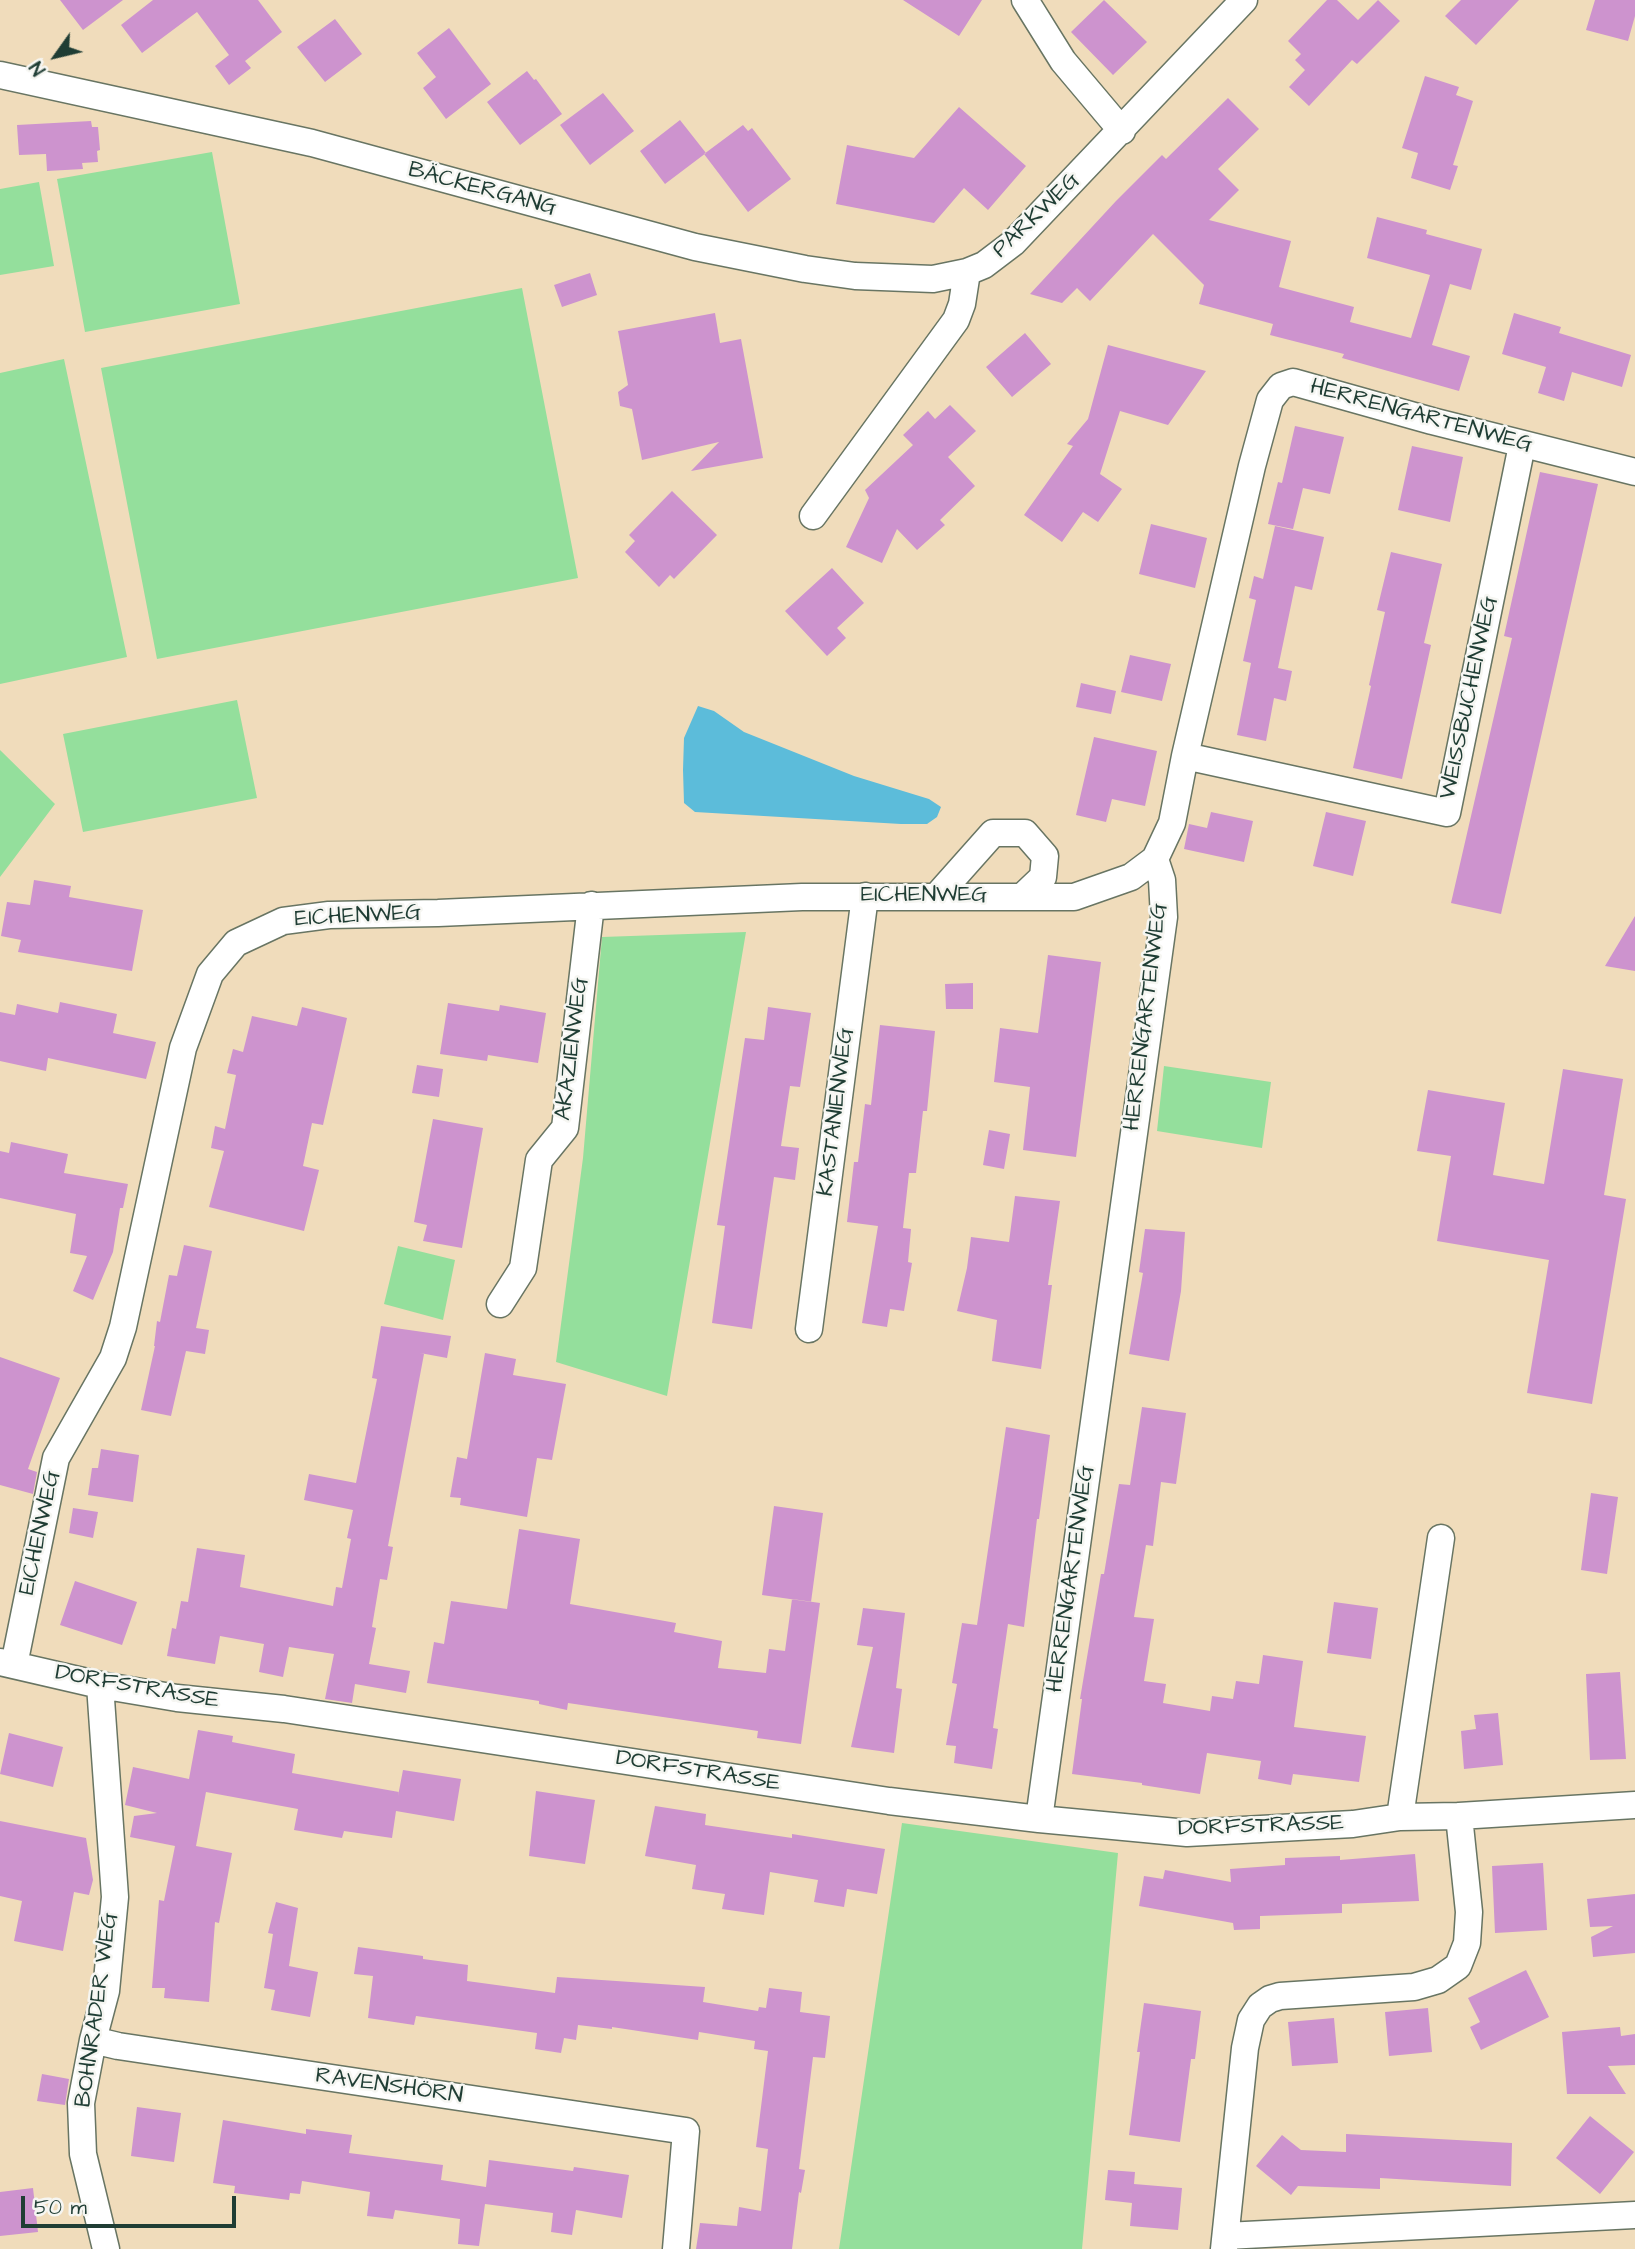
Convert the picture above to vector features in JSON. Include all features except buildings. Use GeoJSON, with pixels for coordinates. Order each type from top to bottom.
{"type":"FeatureCollection","features":[{"type":"Feature","properties":{"kind":"street"},"geometry":{"type":"LineString","coordinates":[[1025,0],[1063,61],[1122,131]]}},
{"type":"Feature","properties":{"kind":"street","name":"PARKWEG"},"geometry":{"type":"LineString","coordinates":[[967,272],[997,257],[1013,243],[1244,0]]}},
{"type":"Feature","properties":{"kind":"street","name":"BÄCKERGANG"},"geometry":{"type":"LineString","coordinates":[[0,75],[312,143],[695,247],[855,276],[921,280],[946,278],[967,272]]}},
{"type":"Feature","properties":{"kind":"street"},"geometry":{"type":"LineString","coordinates":[[813,516],[956,320],[962,304],[967,272]]}},
{"type":"Feature","properties":{"kind":"street","name":"HERRENGARTENWEG"},"geometry":{"type":"LineString","coordinates":[[1039,1819],[1164,917],[1162,880],[1155,859],[1172,823],[1252,466],[1270,400],[1281,386],[1293,382],[1635,472]]}},
{"type":"Feature","properties":{"kind":"street","name":"WEISSBUCHENWEG"},"geometry":{"type":"LineString","coordinates":[[1185,756],[1447,813],[1522,444]]}},
{"type":"Feature","properties":{"kind":"street"},"geometry":{"type":"LineString","coordinates":[[937,896],[993,833],[1025,833],[1045,856],[1043,877],[1023,896]]}},
{"type":"Feature","properties":{"kind":"street","name":"EICHENWEG"},"geometry":{"type":"LineString","coordinates":[[7,1663],[56,1458],[113,1358],[123,1327],[183,1048],[210,974],[236,943],[283,921],[329,915],[865,896],[1074,897],[1131,877],[1155,859]]}},
{"type":"Feature","properties":{"kind":"street","name":"KASTANIENWEG"},"geometry":{"type":"LineString","coordinates":[[810,1329],[865,896]]}},
{"type":"Feature","properties":{"kind":"street","name":"AKAZIENWEG"},"geometry":{"type":"LineString","coordinates":[[500,1304],[523,1268],[539,1160],[565,1128],[591,905]]}},
{"type":"Feature","properties":{"kind":"street"},"geometry":{"type":"LineString","coordinates":[[1400,1816],[1441,1538]]}},
{"type":"Feature","properties":{"kind":"street","name":"DORFSTRASSE"},"geometry":{"type":"LineString","coordinates":[[7,1663],[100,1685],[177,1698],[284,1709],[889,1801],[1186,1833],[1353,1824],[1400,1816],[1458,1816],[1635,1805]]}},
{"type":"Feature","properties":{"kind":"street","name":"BOHNRADER WEG"},"geometry":{"type":"LineString","coordinates":[[100,1685],[115,1897],[106,1991],[93,2040],[82,2103],[83,2154],[106,2249]]}},
{"type":"Feature","properties":{"kind":"street"},"geometry":{"type":"LineString","coordinates":[[1458,1816],[1469,1913],[1467,1943],[1458,1966],[1438,1980],[1414,1987],[1280,1996],[1259,2006],[1251,2021],[1245,2048],[1225,2242],[1635,2216]]}},
{"type":"Feature","properties":{"kind":"street","name":"RAVENSHÖRN"},"geometry":{"type":"LineString","coordinates":[[93,2040],[118,2046],[686,2131],[676,2249]]}},
{"type":"Feature","properties":{"kind":"green space"},"geometry":{"type":"Polygon","coordinates":[[[212,152],[240,304],[85,332],[57,179],[212,152]]]}},
{"type":"Feature","properties":{"kind":"green space"},"geometry":{"type":"Polygon","coordinates":[[[39,182],[54,266],[0,275],[0,189],[39,182]]]}},
{"type":"Feature","properties":{"kind":"green space"},"geometry":{"type":"Polygon","coordinates":[[[522,288],[578,578],[157,659],[101,368],[522,288]]]}},
{"type":"Feature","properties":{"kind":"green space"},"geometry":{"type":"Polygon","coordinates":[[[64,359],[127,657],[0,684],[0,373],[64,359]]]}},
{"type":"Feature","properties":{"kind":"green space"},"geometry":{"type":"Polygon","coordinates":[[[237,700],[257,798],[83,832],[63,734],[237,700]]]}},
{"type":"Feature","properties":{"kind":"green space"},"geometry":{"type":"Polygon","coordinates":[[[0,750],[55,804],[0,877],[0,750]]]}},
{"type":"Feature","properties":{"kind":"green space"},"geometry":{"type":"Polygon","coordinates":[[[746,932],[667,1396],[556,1362],[583,1158],[602,937],[746,932]]]}},
{"type":"Feature","properties":{"kind":"green space"},"geometry":{"type":"Polygon","coordinates":[[[1164,1066],[1271,1082],[1262,1148],[1157,1131],[1164,1066]]]}},
{"type":"Feature","properties":{"kind":"green space"},"geometry":{"type":"Polygon","coordinates":[[[398,1246],[455,1260],[443,1320],[384,1304],[398,1246]]]}},
{"type":"Feature","properties":{"kind":"green space"},"geometry":{"type":"Polygon","coordinates":[[[902,1823],[1118,1853],[1082,2249],[839,2249],[902,1823]]]}},
{"type":"Feature","properties":{"kind":"water"},"geometry":{"type":"Polygon","coordinates":[[[698,706],[714,711],[744,732],[854,776],[929,799],[941,807],[937,817],[927,824],[901,824],[695,812],[684,803],[683,770],[684,738],[698,706]]]}}]}
